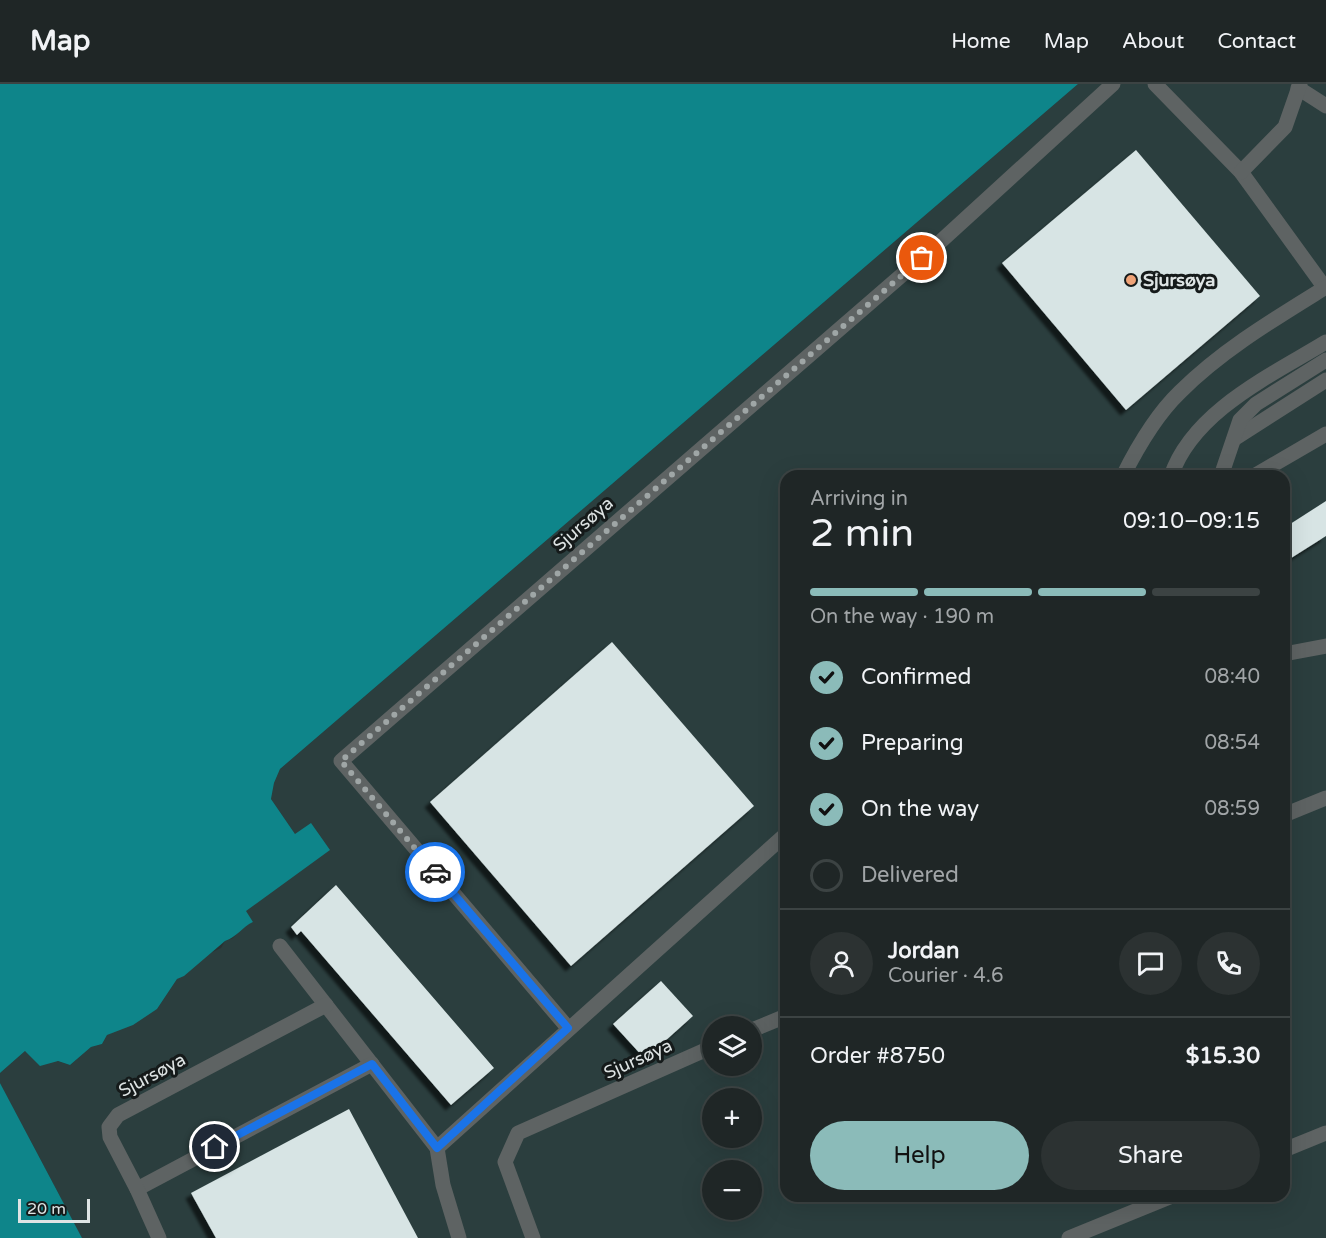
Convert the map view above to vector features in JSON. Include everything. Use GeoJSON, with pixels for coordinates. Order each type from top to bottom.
{"type":"FeatureCollection","features":[{"type":"Feature","properties":{"kind":"lane","name":"Sjursøya"},"geometry":{"type":"LineString","coordinates":[[568,1028],[341,761],[940,242],[1113,84]]}},
{"type":"Feature","properties":{"kind":"lane"},"geometry":{"type":"LineString","coordinates":[[1127,470],[1145,437],[1190,382],[1231,350],[1325,287],[1241,172],[1155,84]]}},
{"type":"Feature","properties":{"kind":"lane"},"geometry":{"type":"LineString","coordinates":[[1241,172],[1285,127],[1299,86],[1326,106]]}},
{"type":"Feature","properties":{"kind":"lane"},"geometry":{"type":"LineString","coordinates":[[1173,470],[1175,462],[1221,408],[1326,342]]}},
{"type":"Feature","properties":{"kind":"lane"},"geometry":{"type":"LineString","coordinates":[[1223,470],[1240,420],[1256,404],[1326,360]]}},
{"type":"Feature","properties":{"kind":"lane"},"geometry":{"type":"LineString","coordinates":[[1234,439],[1326,380]]}},
{"type":"Feature","properties":{"kind":"lane"},"geometry":{"type":"LineString","coordinates":[[1264,470],[1326,434]]}},
{"type":"Feature","properties":{"kind":"lane"},"geometry":{"type":"LineString","coordinates":[[1290,653],[1326,646]]}},
{"type":"Feature","properties":{"kind":"lane"},"geometry":{"type":"LineString","coordinates":[[1290,813],[1326,798]]}},
{"type":"Feature","properties":{"kind":"lane"},"geometry":{"type":"LineString","coordinates":[[437,1148],[780,839]]}},
{"type":"Feature","properties":{"kind":"lane"},"geometry":{"type":"LineString","coordinates":[[280,946],[437,1148],[443,1185],[459,1238]]}},
{"type":"Feature","properties":{"kind":"lane","name":"Sjursøya"},"geometry":{"type":"LineString","coordinates":[[159,1238],[110,1137],[109,1127],[118,1115],[326,1005]]}},
{"type":"Feature","properties":{"kind":"lane"},"geometry":{"type":"LineString","coordinates":[[762,1026],[780,1018]]}},
{"type":"Feature","properties":{"kind":"lane","name":"Sjursøya"},"geometry":{"type":"LineString","coordinates":[[533,1238],[505,1162],[518,1133],[702,1051]]}},
{"type":"Feature","properties":{"kind":"lane"},"geometry":{"type":"LineString","coordinates":[[137,1189],[372,1064]]}},
{"type":"Feature","properties":{"kind":"lane"},"geometry":{"type":"LineString","coordinates":[[1290,1148],[1326,1133]]}},
{"type":"Feature","properties":{"kind":"lane"},"geometry":{"type":"LineString","coordinates":[[1069,1238],[1157,1202]]}},
{"type":"Feature","properties":{"kind":"shaded area"},"geometry":{"type":"Polygon","coordinates":[[[1078,84],[1326,84],[1326,1238],[82,1238],[0,1083],[0,1073],[25,1051],[70,1065],[91,1047],[102,1044],[107,1035],[157,1009],[177,979],[208,954],[221,948],[225,941],[233,938],[242,927],[253,922],[245,911],[295,834],[271,799],[280,769],[1078,84]]]}},
{"type":"Feature","properties":{"kind":"water"},"geometry":{"type":"Polygon","coordinates":[[[0,84],[1078,84],[280,769],[271,799],[295,834],[311,823],[330,850],[246,911],[253,922],[225,941],[184,976],[177,979],[157,1009],[133,1025],[107,1035],[102,1044],[91,1047],[70,1065],[58,1061],[40,1066],[25,1051],[0,1073],[0,84]]]}},
{"type":"Feature","properties":{"kind":"water"},"geometry":{"type":"Polygon","coordinates":[[[0,1083],[82,1238],[0,1238],[0,1083]]]}},
{"type":"Feature","properties":{"kind":"building","name":"Sjursøya"},"geometry":{"type":"Polygon","coordinates":[[[1136,150],[1260,296],[1126,410],[1002,263],[1136,150]]]}},
{"type":"Feature","properties":{"kind":"building"},"geometry":{"type":"Polygon","coordinates":[[[1326,501],[1326,536],[1290,559],[1290,524],[1326,501]]]}},
{"type":"Feature","properties":{"kind":"building"},"geometry":{"type":"Polygon","coordinates":[[[612,642],[754,806],[571,966],[430,802],[612,642]]]}},
{"type":"Feature","properties":{"kind":"building"},"geometry":{"type":"Polygon","coordinates":[[[336,885],[494,1068],[451,1105],[301,931],[297,935],[291,927],[336,885]]]}},
{"type":"Feature","properties":{"kind":"building"},"geometry":{"type":"Polygon","coordinates":[[[661,981],[693,1016],[645,1059],[613,1024],[661,981]]]}},
{"type":"Feature","properties":{"kind":"building"},"geometry":{"type":"Polygon","coordinates":[[[349,1109],[418,1238],[216,1238],[191,1193],[349,1109]]]}},
{"type":"Feature","properties":{"kind":"way so far"},"geometry":{"type":"LineString","coordinates":[[435,872],[341,761],[922,258]]}},
{"type":"Feature","properties":{"kind":"place","name":"Sjursøya"},"geometry":{"type":"Point","coordinates":[1131,280]}},
{"type":"Feature","properties":{"kind":"route"},"geometry":{"type":"LineString","coordinates":[[215,1147],[372,1064],[437,1148],[568,1028],[435,872]]}}]}
